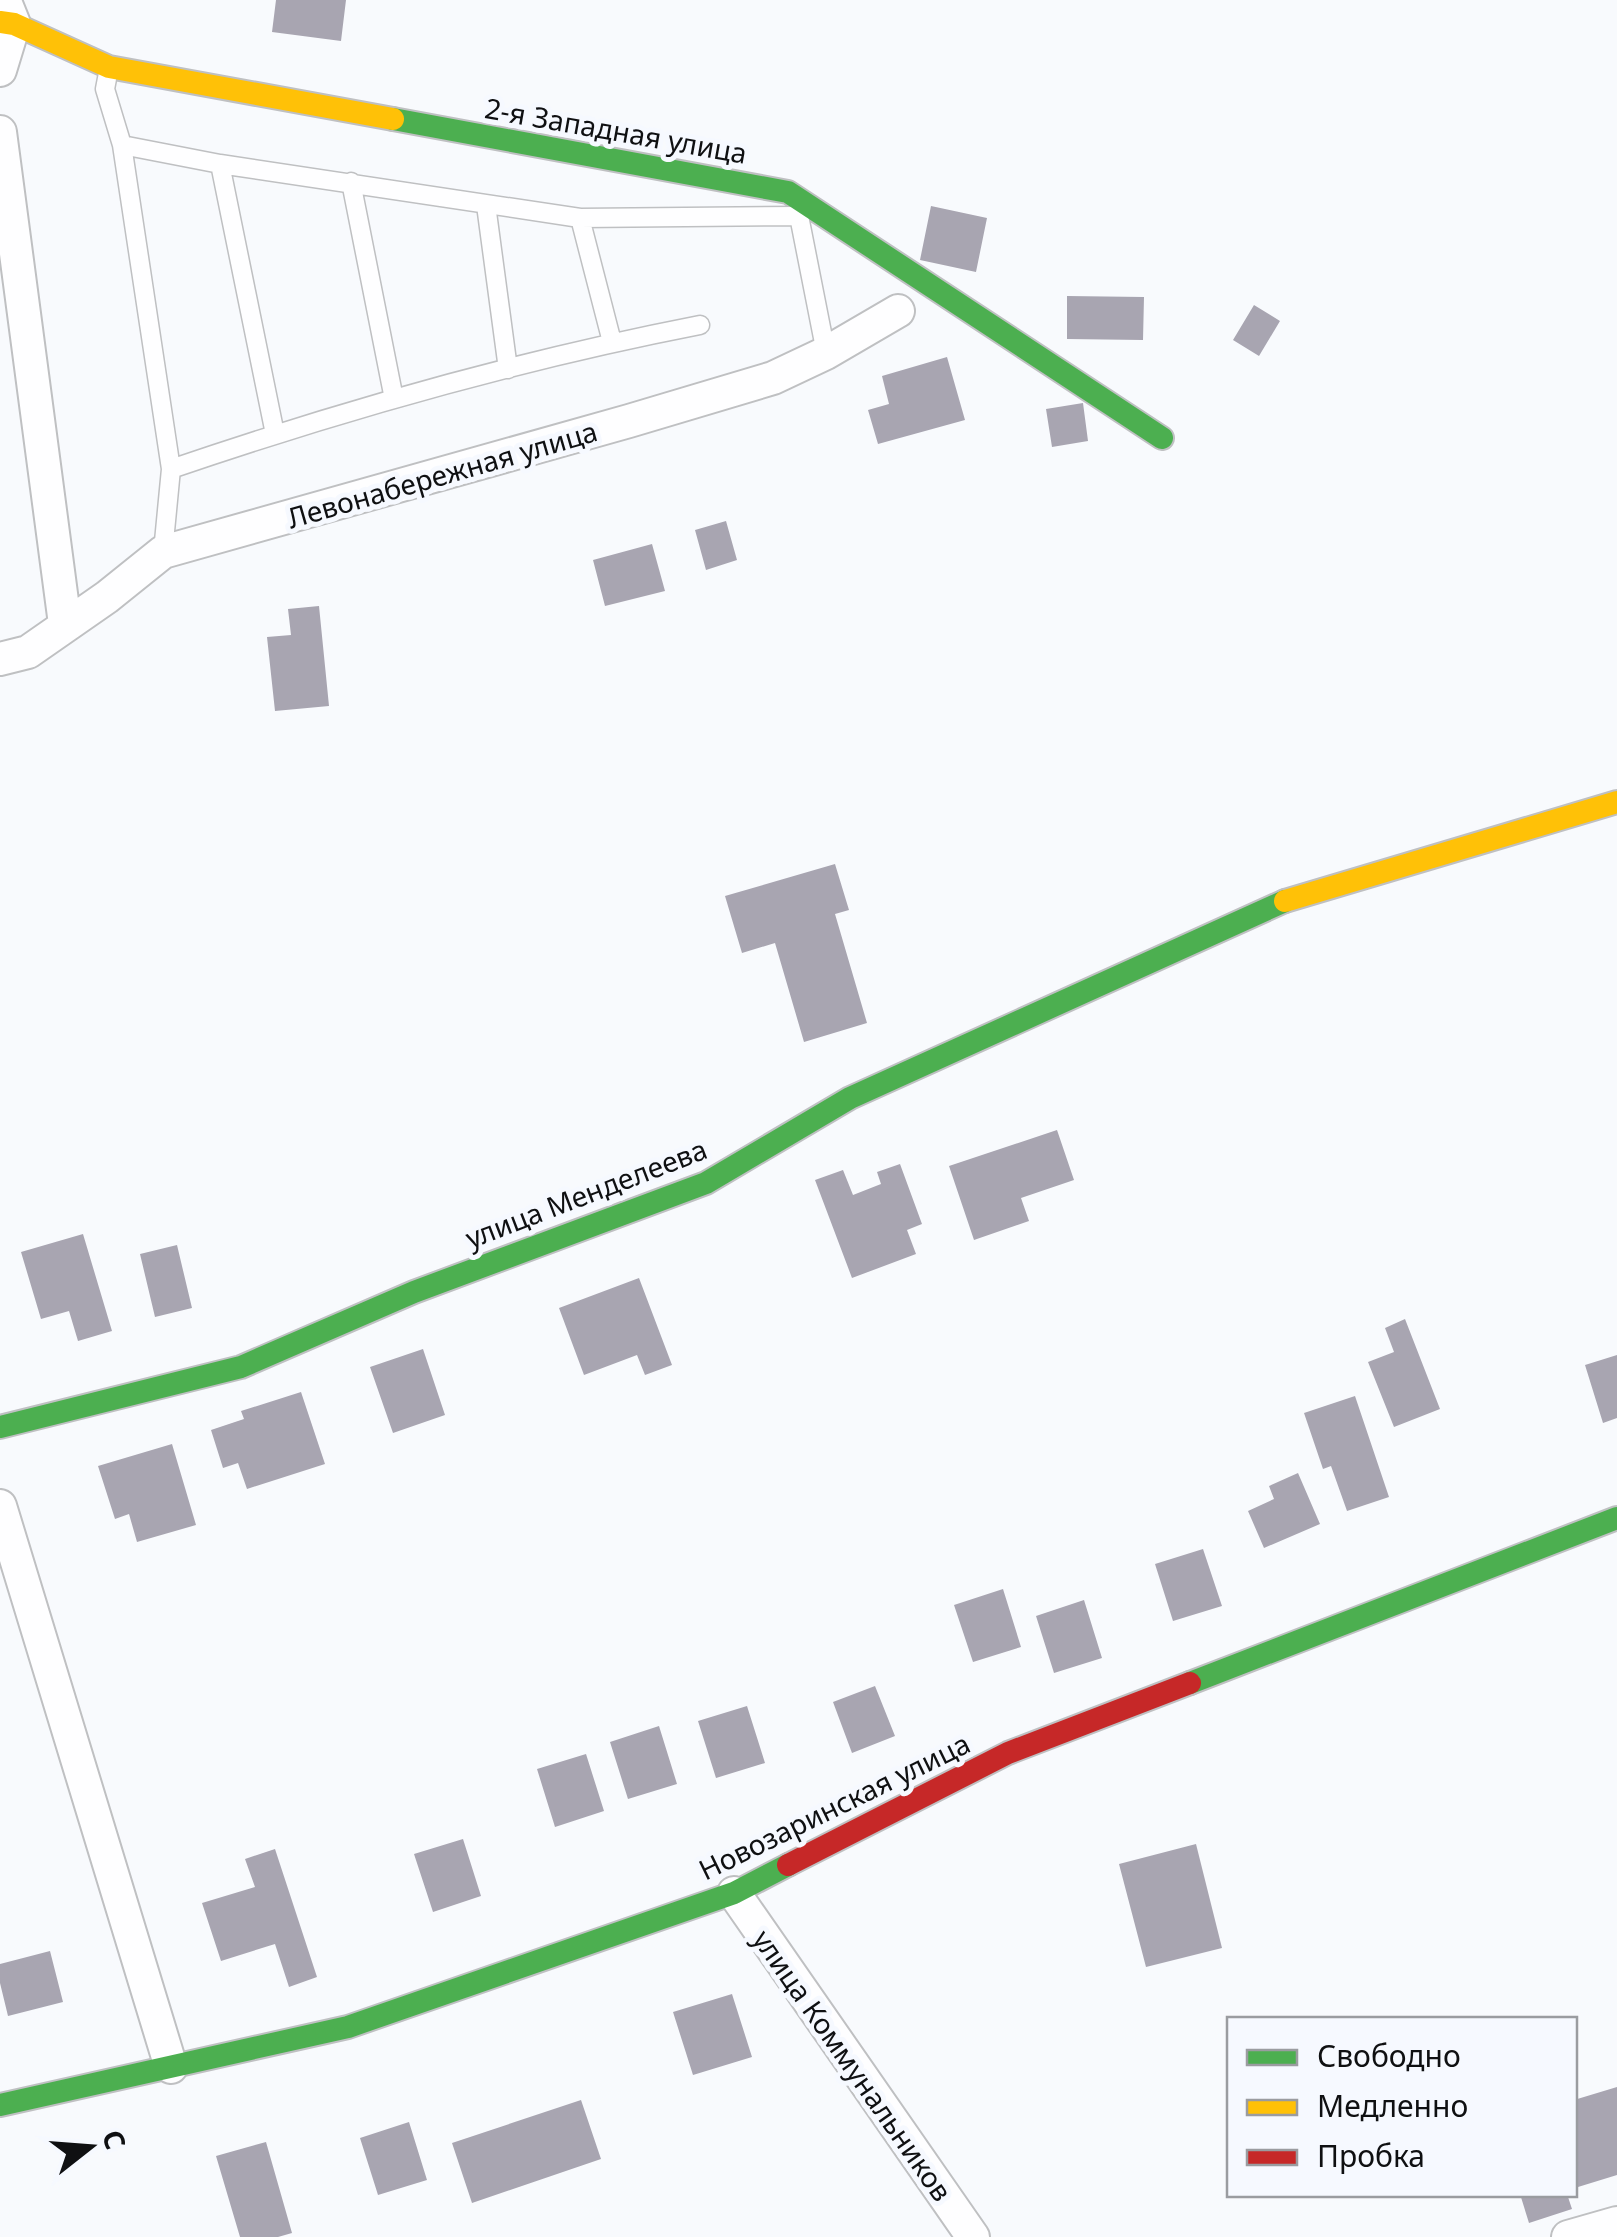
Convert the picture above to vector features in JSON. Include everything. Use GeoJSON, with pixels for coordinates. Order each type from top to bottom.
{"type":"FeatureCollection","features":[{"type":"Feature","properties":{"kind":"street","name":"2-я Западная улица"},"geometry":{"type":"LineString","coordinates":[[6,15],[109,67],[788,192],[1162,438]]}},
{"type":"Feature","properties":{"kind":"street"},"geometry":{"type":"LineString","coordinates":[[0,70],[6,15]]}},
{"type":"Feature","properties":{"kind":"street"},"geometry":{"type":"LineString","coordinates":[[0,132],[65,624]]}},
{"type":"Feature","properties":{"kind":"street","name":"Левонабережная улица"},"geometry":{"type":"LineString","coordinates":[[0,659],[28,652],[163,552],[755,384],[826,353],[898,311]]}},
{"type":"Feature","properties":{"kind":"street","name":"улица Менделеева"},"geometry":{"type":"LineString","coordinates":[[0,1427],[241,1367],[414,1292],[706,1184],[850,1098],[1277,902],[1617,802]]}},
{"type":"Feature","properties":{"kind":"street"},"geometry":{"type":"LineString","coordinates":[[0,1506],[172,2067]]}},
{"type":"Feature","properties":{"kind":"street","name":"Новозаринская улица"},"geometry":{"type":"LineString","coordinates":[[0,2106],[348,2027],[734,1893],[1008,1754],[1617,1518]]}},
{"type":"Feature","properties":{"kind":"street","name":"улица Коммунальников"},"geometry":{"type":"LineString","coordinates":[[734,1893],[973,2237]]}},
{"type":"Feature","properties":{"kind":"street"},"geometry":{"type":"LineString","coordinates":[[1568,2237],[1617,2223]]}},
{"type":"Feature","properties":{"kind":"lane"},"geometry":{"type":"LineString","coordinates":[[109,67],[105,90],[122,144],[171,469],[163,552]]}},
{"type":"Feature","properties":{"kind":"lane"},"geometry":{"type":"LineString","coordinates":[[122,144],[220,164],[580,218],[798,216],[826,353]]}},
{"type":"Feature","properties":{"kind":"lane"},"geometry":{"type":"LineString","coordinates":[[220,164],[275,434]]}},
{"type":"Feature","properties":{"kind":"lane"},"geometry":{"type":"LineString","coordinates":[[351,182],[394,398]]}},
{"type":"Feature","properties":{"kind":"lane"},"geometry":{"type":"LineString","coordinates":[[486,205],[508,370]]}},
{"type":"Feature","properties":{"kind":"lane"},"geometry":{"type":"LineString","coordinates":[[580,218],[612,342]]}},
{"type":"Feature","properties":{"kind":"lane"},"geometry":{"type":"LineString","coordinates":[[171,469],[394,398],[612,342],[700,325]]}},
{"type":"Feature","properties":{"kind":"building"},"geometry":{"type":"Polygon","coordinates":[[[276,0],[346,0],[341,41],[272,32],[276,0]]]}},
{"type":"Feature","properties":{"kind":"building"},"geometry":{"type":"Polygon","coordinates":[[[931,206],[987,218],[976,272],[920,260],[931,206]]]}},
{"type":"Feature","properties":{"kind":"building"},"geometry":{"type":"Polygon","coordinates":[[[1067,296],[1144,297],[1143,340],[1067,339],[1067,296]]]}},
{"type":"Feature","properties":{"kind":"building"},"geometry":{"type":"Polygon","coordinates":[[[1254,305],[1280,321],[1259,356],[1233,340],[1254,305]]]}},
{"type":"Feature","properties":{"kind":"building"},"geometry":{"type":"Polygon","coordinates":[[[947,357],[965,420],[878,444],[868,410],[889,404],[882,376],[947,357]]]}},
{"type":"Feature","properties":{"kind":"building"},"geometry":{"type":"Polygon","coordinates":[[[1083,403],[1088,441],[1052,447],[1046,409],[1083,403]]]}},
{"type":"Feature","properties":{"kind":"building"},"geometry":{"type":"Polygon","coordinates":[[[726,521],[737,560],[706,570],[695,530],[726,521]]]}},
{"type":"Feature","properties":{"kind":"building"},"geometry":{"type":"Polygon","coordinates":[[[652,544],[665,591],[605,606],[593,560],[652,544]]]}},
{"type":"Feature","properties":{"kind":"building"},"geometry":{"type":"Polygon","coordinates":[[[319,606],[329,706],[275,711],[267,637],[291,635],[288,609],[319,606]]]}},
{"type":"Feature","properties":{"kind":"building"},"geometry":{"type":"Polygon","coordinates":[[[835,864],[849,910],[835,914],[867,1023],[804,1042],[775,943],[742,953],[725,896],[835,864]]]}},
{"type":"Feature","properties":{"kind":"building"},"geometry":{"type":"Polygon","coordinates":[[[1057,1130],[1074,1180],[1021,1198],[1029,1221],[974,1240],[949,1166],[1057,1130]]]}},
{"type":"Feature","properties":{"kind":"building"},"geometry":{"type":"Polygon","coordinates":[[[900,1164],[922,1224],[907,1230],[916,1254],[852,1278],[815,1180],[843,1170],[853,1195],[881,1184],[877,1172],[900,1164]]]}},
{"type":"Feature","properties":{"kind":"building"},"geometry":{"type":"Polygon","coordinates":[[[83,1234],[112,1331],[78,1341],[69,1311],[41,1319],[21,1252],[83,1234]]]}},
{"type":"Feature","properties":{"kind":"building"},"geometry":{"type":"Polygon","coordinates":[[[177,1245],[192,1308],[155,1317],[140,1254],[177,1245]]]}},
{"type":"Feature","properties":{"kind":"building"},"geometry":{"type":"Polygon","coordinates":[[[639,1278],[672,1365],[645,1375],[637,1355],[584,1375],[559,1308],[639,1278]]]}},
{"type":"Feature","properties":{"kind":"building"},"geometry":{"type":"Polygon","coordinates":[[[1405,1319],[1440,1409],[1394,1427],[1368,1362],[1394,1352],[1385,1328],[1405,1319]]]}},
{"type":"Feature","properties":{"kind":"building"},"geometry":{"type":"Polygon","coordinates":[[[423,1349],[445,1415],[393,1433],[370,1367],[423,1349]]]}},
{"type":"Feature","properties":{"kind":"building"},"geometry":{"type":"Polygon","coordinates":[[[1617,1355],[1617,1418],[1603,1423],[1585,1365],[1617,1355]]]}},
{"type":"Feature","properties":{"kind":"building"},"geometry":{"type":"Polygon","coordinates":[[[301,1392],[325,1464],[247,1489],[238,1463],[223,1468],[211,1430],[244,1419],[241,1411],[301,1392]]]}},
{"type":"Feature","properties":{"kind":"building"},"geometry":{"type":"Polygon","coordinates":[[[1355,1396],[1389,1497],[1347,1511],[1331,1466],[1323,1469],[1304,1413],[1355,1396]]]}},
{"type":"Feature","properties":{"kind":"building"},"geometry":{"type":"Polygon","coordinates":[[[172,1444],[196,1525],[137,1542],[129,1514],[115,1519],[98,1466],[172,1444]]]}},
{"type":"Feature","properties":{"kind":"building"},"geometry":{"type":"Polygon","coordinates":[[[1298,1473],[1320,1524],[1264,1548],[1248,1511],[1274,1499],[1269,1486],[1298,1473]]]}},
{"type":"Feature","properties":{"kind":"building"},"geometry":{"type":"Polygon","coordinates":[[[1203,1549],[1222,1606],[1173,1621],[1155,1564],[1203,1549]]]}},
{"type":"Feature","properties":{"kind":"building"},"geometry":{"type":"Polygon","coordinates":[[[1003,1589],[1021,1647],[973,1662],[954,1605],[1003,1589]]]}},
{"type":"Feature","properties":{"kind":"building"},"geometry":{"type":"Polygon","coordinates":[[[1084,1600],[1102,1658],[1054,1673],[1036,1616],[1084,1600]]]}},
{"type":"Feature","properties":{"kind":"building"},"geometry":{"type":"Polygon","coordinates":[[[875,1686],[895,1736],[852,1753],[833,1702],[875,1686]]]}},
{"type":"Feature","properties":{"kind":"building"},"geometry":{"type":"Polygon","coordinates":[[[747,1706],[765,1763],[716,1778],[698,1721],[747,1706]]]}},
{"type":"Feature","properties":{"kind":"building"},"geometry":{"type":"Polygon","coordinates":[[[659,1726],[677,1784],[628,1799],[610,1742],[659,1726]]]}},
{"type":"Feature","properties":{"kind":"building"},"geometry":{"type":"Polygon","coordinates":[[[586,1754],[604,1811],[555,1827],[537,1769],[586,1754]]]}},
{"type":"Feature","properties":{"kind":"building"},"geometry":{"type":"Polygon","coordinates":[[[463,1839],[481,1896],[433,1912],[414,1854],[463,1839]]]}},
{"type":"Feature","properties":{"kind":"building"},"geometry":{"type":"Polygon","coordinates":[[[1196,1844],[1222,1948],[1146,1967],[1119,1864],[1196,1844]]]}},
{"type":"Feature","properties":{"kind":"building"},"geometry":{"type":"Polygon","coordinates":[[[275,1849],[317,1977],[289,1987],[275,1944],[221,1961],[202,1903],[255,1887],[245,1859],[275,1849]]]}},
{"type":"Feature","properties":{"kind":"building"},"geometry":{"type":"Polygon","coordinates":[[[50,1951],[63,2002],[8,2016],[0,1964],[50,1951]]]}},
{"type":"Feature","properties":{"kind":"building"},"geometry":{"type":"Polygon","coordinates":[[[732,1994],[752,2057],[693,2075],[673,2012],[732,1994]]]}},
{"type":"Feature","properties":{"kind":"building"},"geometry":{"type":"Polygon","coordinates":[[[1617,2087],[1617,2175],[1578,2187],[1577,2184],[1577,2099],[1617,2087]]]}},
{"type":"Feature","properties":{"kind":"building"},"geometry":{"type":"Polygon","coordinates":[[[581,2100],[601,2159],[472,2203],[452,2143],[581,2100]]]}},
{"type":"Feature","properties":{"kind":"building"},"geometry":{"type":"Polygon","coordinates":[[[409,2122],[427,2180],[378,2195],[360,2138],[409,2122]]]}},
{"type":"Feature","properties":{"kind":"building"},"geometry":{"type":"Polygon","coordinates":[[[266,2142],[292,2233],[240,2237],[216,2156],[266,2142]]]}},
{"type":"Feature","properties":{"kind":"building"},"geometry":{"type":"Polygon","coordinates":[[[1521,2197],[1568,2197],[1572,2209],[1529,2223],[1521,2197]]]}},
{"type":"Feature","properties":{"kind":"traffic: fast"},"geometry":{"type":"LineString","coordinates":[[393,119],[788,192],[1162,438]]}},
{"type":"Feature","properties":{"kind":"traffic: fast"},"geometry":{"type":"LineString","coordinates":[[0,1427],[241,1367],[414,1292],[706,1183],[850,1098],[1285,901]]}},
{"type":"Feature","properties":{"kind":"traffic: fast"},"geometry":{"type":"LineString","coordinates":[[1190,1683],[1617,1518]]}},
{"type":"Feature","properties":{"kind":"traffic: fast"},"geometry":{"type":"LineString","coordinates":[[0,2105],[348,2027],[734,1893],[788,1865]]}},
{"type":"Feature","properties":{"kind":"traffic: slow"},"geometry":{"type":"LineString","coordinates":[[0,22],[14,24],[109,67],[393,119]]}},
{"type":"Feature","properties":{"kind":"traffic: slow"},"geometry":{"type":"LineString","coordinates":[[1285,901],[1617,802]]}},
{"type":"Feature","properties":{"kind":"traffic: jam"},"geometry":{"type":"LineString","coordinates":[[788,1865],[1008,1753],[1190,1683]]}}]}
